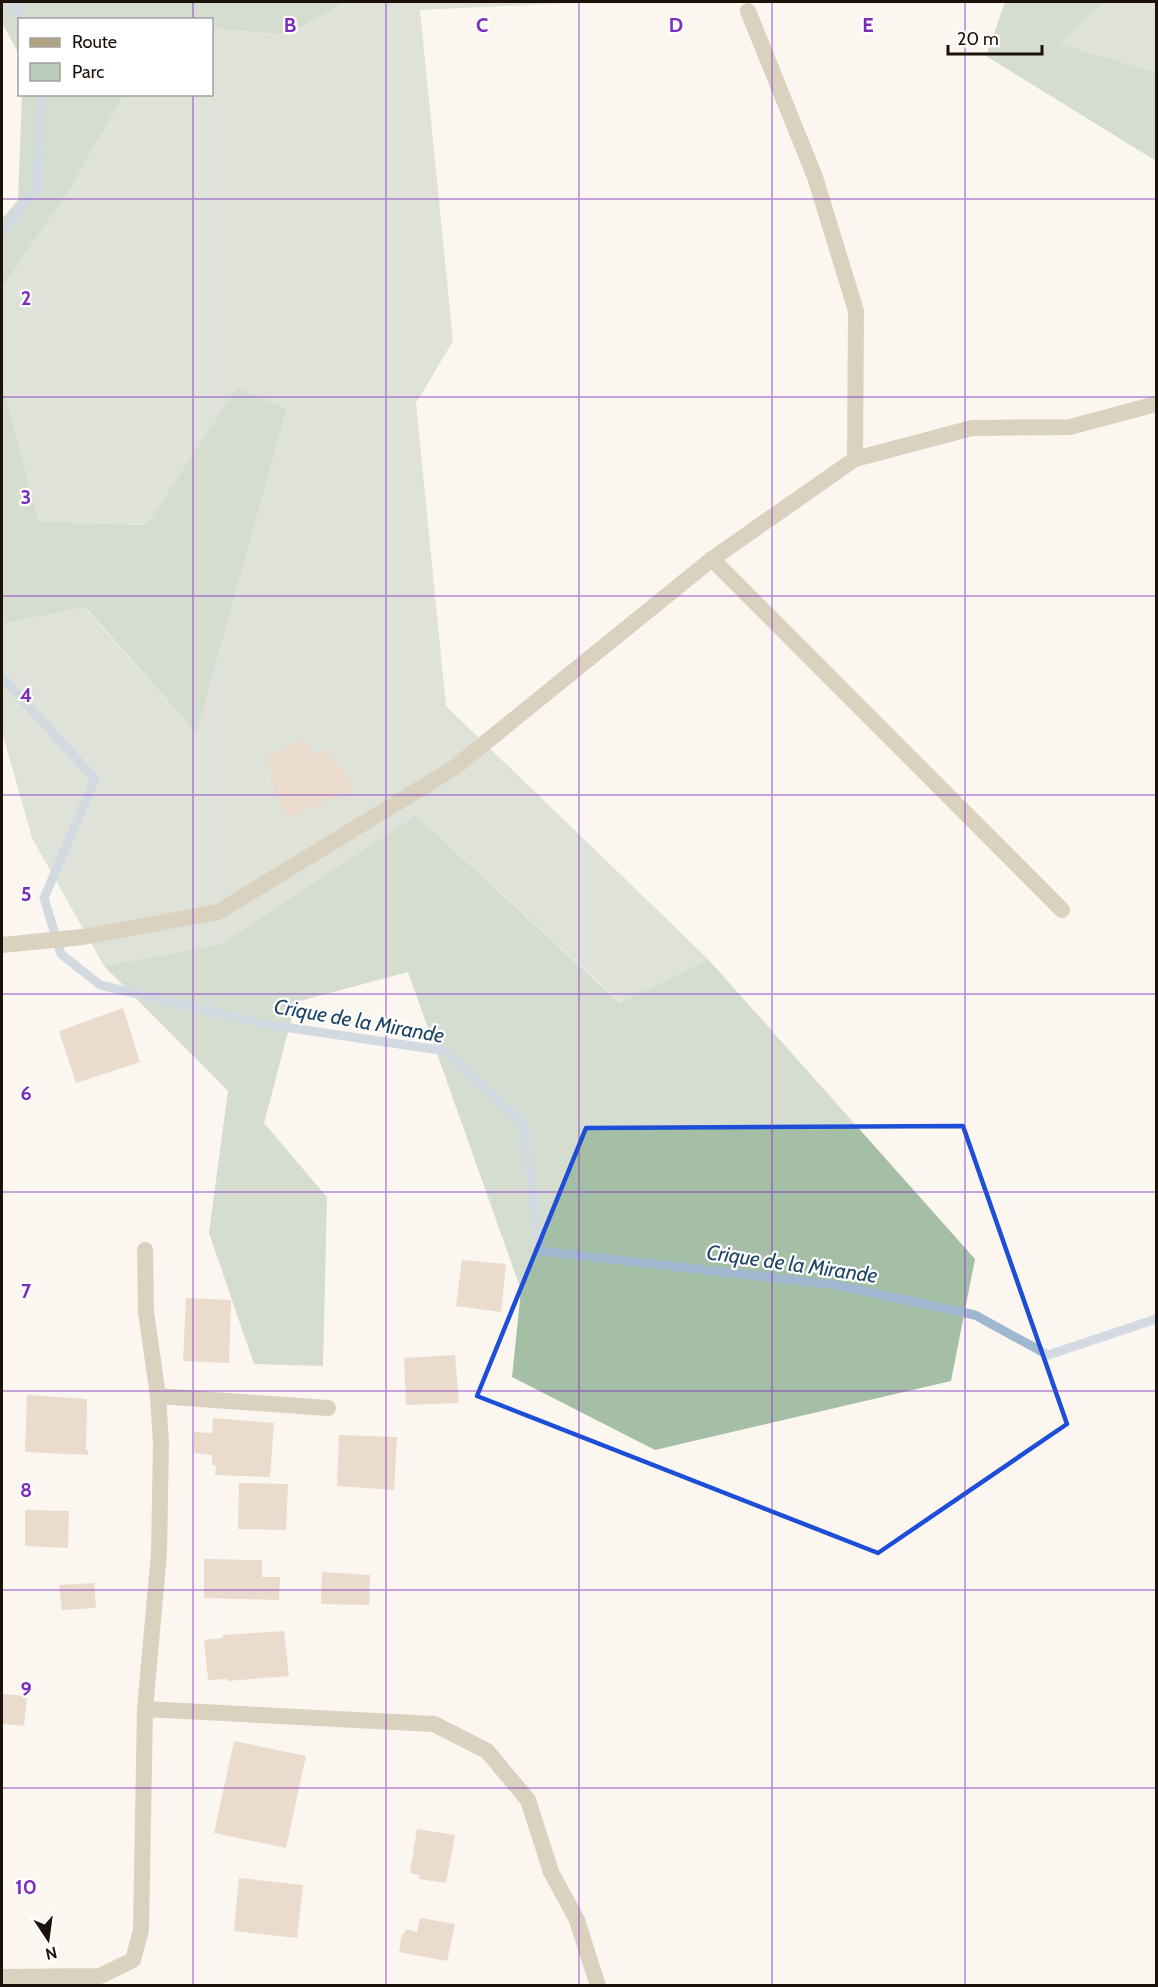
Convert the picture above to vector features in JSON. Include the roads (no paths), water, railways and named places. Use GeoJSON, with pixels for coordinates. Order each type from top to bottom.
{"type":"FeatureCollection","features":[{"type":"Feature","properties":{"kind":"street"},"geometry":{"type":"LineString","coordinates":[[748,11],[815,177],[856,311],[855,459]]}},
{"type":"Feature","properties":{"kind":"street"},"geometry":{"type":"LineString","coordinates":[[8,944],[83,937],[218,912],[454,768],[712,559],[855,459],[972,428],[1070,427],[1156,404]]}},
{"type":"Feature","properties":{"kind":"street"},"geometry":{"type":"LineString","coordinates":[[712,559],[1062,910]]}},
{"type":"Feature","properties":{"kind":"street"},"geometry":{"type":"LineString","coordinates":[[2,1977],[100,1976],[133,1960],[141,1930],[145,1709],[159,1553],[161,1443],[158,1396],[146,1312],[145,1250]]}},
{"type":"Feature","properties":{"kind":"street"},"geometry":{"type":"LineString","coordinates":[[158,1396],[328,1408]]}},
{"type":"Feature","properties":{"kind":"street"},"geometry":{"type":"LineString","coordinates":[[145,1709],[434,1724],[487,1751],[528,1800],[551,1872],[577,1920],[598,1986]]}},
{"type":"Feature","properties":{"kind":"waterway","name":"Crique de la Mirande"},"geometry":{"type":"LineString","coordinates":[[14,2],[19,18]]}},
{"type":"Feature","properties":{"kind":"waterway","name":"Crique de la Mirande"},"geometry":{"type":"LineString","coordinates":[[2,233],[38,185],[41,96]]}},
{"type":"Feature","properties":{"kind":"waterway","name":"Crique de la Mirande"},"geometry":{"type":"LineString","coordinates":[[2,677],[95,779],[44,898],[61,954],[100,985],[264,1024],[446,1051],[524,1125],[540,1251],[836,1285],[975,1315],[1048,1355],[1156,1319]]}}]}
